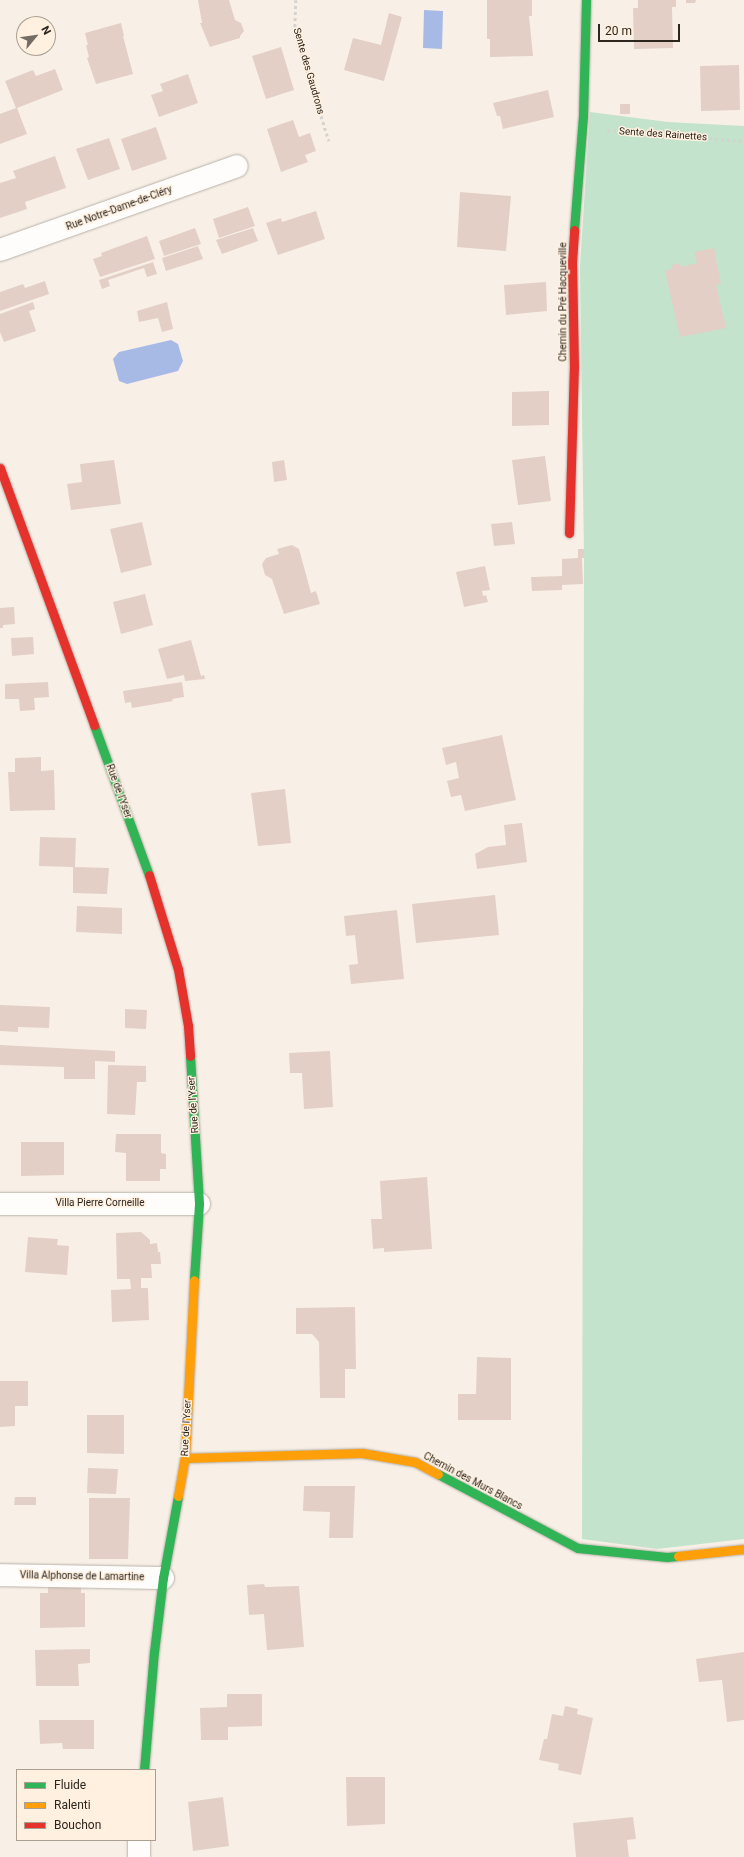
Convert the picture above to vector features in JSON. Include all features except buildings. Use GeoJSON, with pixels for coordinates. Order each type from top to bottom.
{"type":"FeatureCollection","features":[{"type":"Feature","properties":{"kind":"street","name":"Chemin du Pré Hacqueville"},"geometry":{"type":"LineString","coordinates":[[569,533],[574,368],[572,262],[582,128],[586,0]]}},
{"type":"Feature","properties":{"kind":"street","name":"Rue Notre-Dame-de-Cléry"},"geometry":{"type":"LineString","coordinates":[[0,250],[237,166]]}},
{"type":"Feature","properties":{"kind":"street","name":"Rue de l'Yser"},"geometry":{"type":"LineString","coordinates":[[0,468],[157,895],[176,962],[188,1026],[199,1204],[189,1350],[185,1458],[163,1578],[154,1652],[144,1769]]}},
{"type":"Feature","properties":{"kind":"street","name":"Villa Pierre Corneille"},"geometry":{"type":"LineString","coordinates":[[0,1204],[199,1204]]}},
{"type":"Feature","properties":{"kind":"street","name":"Chemin des Murs Blancs"},"geometry":{"type":"LineString","coordinates":[[185,1458],[362,1453],[415,1462],[578,1548],[667,1557],[744,1549]]}},
{"type":"Feature","properties":{"kind":"street","name":"Villa Alphonse de Lamartine"},"geometry":{"type":"LineString","coordinates":[[0,1575],[163,1578]]}},
{"type":"Feature","properties":{"kind":"street"},"geometry":{"type":"LineString","coordinates":[[139,1841],[139,1857]]}},
{"type":"Feature","properties":{"kind":"path","name":"Sente des Gaudrons"},"geometry":{"type":"LineString","coordinates":[[296,0],[295,30],[330,140]]}},
{"type":"Feature","properties":{"kind":"path","name":"Sente des Rainettes"},"geometry":{"type":"LineString","coordinates":[[582,128],[744,140]]}},
{"type":"Feature","properties":{"kind":"green space"},"geometry":{"type":"Polygon","coordinates":[[[590,112],[668,122],[744,126],[744,1539],[657,1549],[582,1539],[584,558],[580,266],[590,112]]]}},
{"type":"Feature","properties":{"kind":"water"},"geometry":{"type":"Polygon","coordinates":[[[424,10],[443,11],[442,49],[423,48],[424,10]]]}},
{"type":"Feature","properties":{"kind":"water"},"geometry":{"type":"Polygon","coordinates":[[[171,340],[178,344],[183,361],[178,371],[127,384],[119,381],[113,359],[119,352],[171,340]]]}},
{"type":"Feature","properties":{"kind":"traffic: fast"},"geometry":{"type":"LineString","coordinates":[[574,230],[583,116],[586,0]]}},
{"type":"Feature","properties":{"kind":"traffic: fast"},"geometry":{"type":"LineString","coordinates":[[94,725],[149,875]]}},
{"type":"Feature","properties":{"kind":"traffic: fast"},"geometry":{"type":"LineString","coordinates":[[190,1056],[199,1204],[194,1280]]}},
{"type":"Feature","properties":{"kind":"traffic: fast"},"geometry":{"type":"LineString","coordinates":[[438,1474],[578,1548],[667,1557],[678,1556]]}},
{"type":"Feature","properties":{"kind":"traffic: fast"},"geometry":{"type":"LineString","coordinates":[[144,1769],[154,1652],[163,1578],[178,1496]]}},
{"type":"Feature","properties":{"kind":"traffic: slow"},"geometry":{"type":"LineString","coordinates":[[178,1496],[185,1458],[194,1280]]}},
{"type":"Feature","properties":{"kind":"traffic: slow"},"geometry":{"type":"LineString","coordinates":[[185,1458],[362,1453],[415,1462],[438,1474]]}},
{"type":"Feature","properties":{"kind":"traffic: slow"},"geometry":{"type":"LineString","coordinates":[[678,1556],[744,1549]]}},
{"type":"Feature","properties":{"kind":"traffic: jam"},"geometry":{"type":"LineString","coordinates":[[569,533],[574,367],[572,262],[574,230]]}},
{"type":"Feature","properties":{"kind":"traffic: jam"},"geometry":{"type":"LineString","coordinates":[[0,468],[94,725]]}},
{"type":"Feature","properties":{"kind":"traffic: jam"},"geometry":{"type":"LineString","coordinates":[[149,875],[178,969],[188,1026],[190,1056]]}}]}
